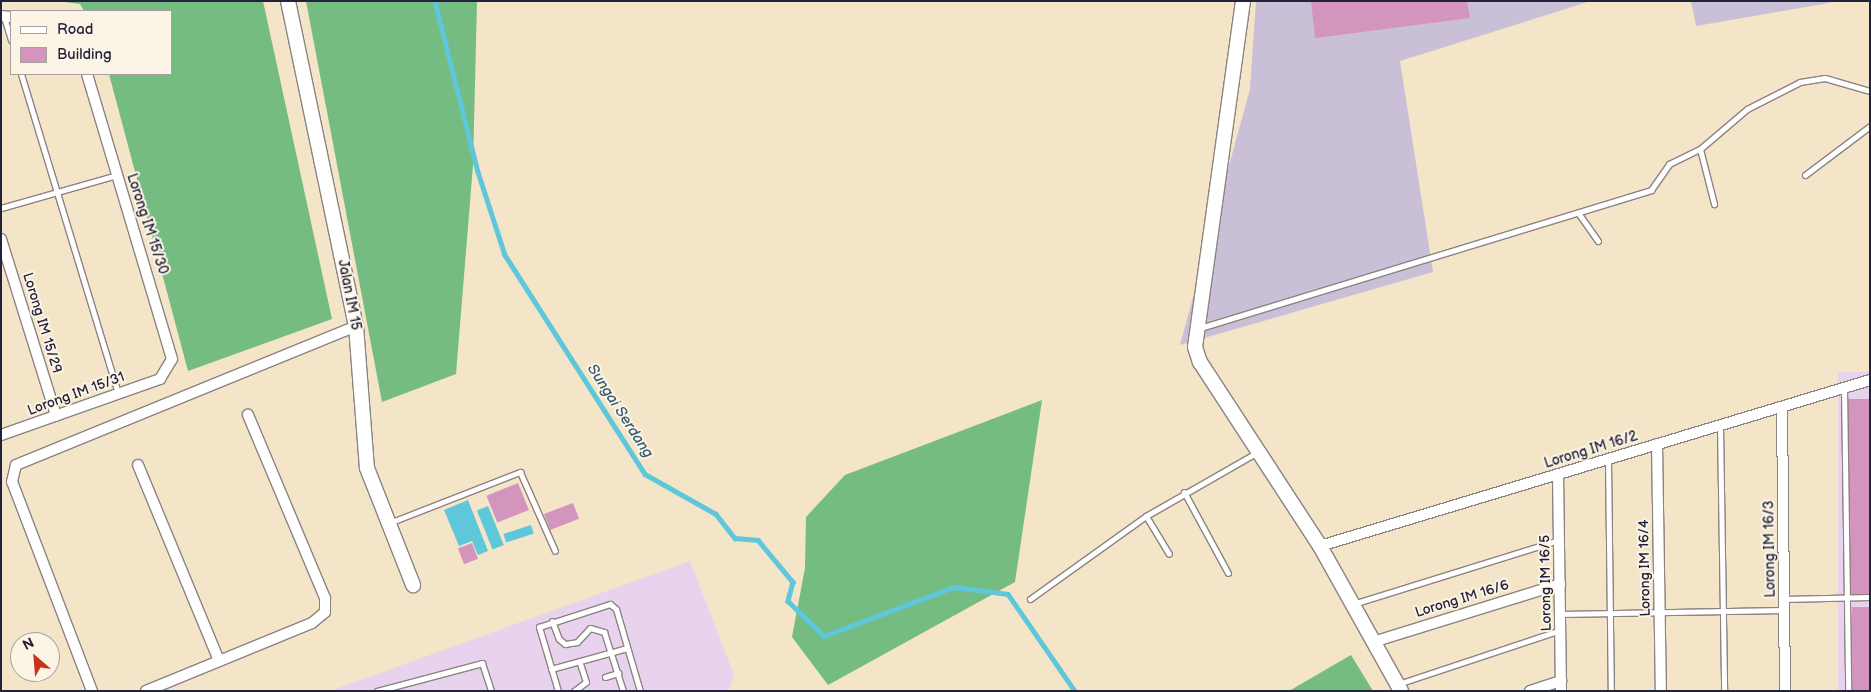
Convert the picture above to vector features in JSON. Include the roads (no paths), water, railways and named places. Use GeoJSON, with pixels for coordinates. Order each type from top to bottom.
{"type":"FeatureCollection","features":[{"type":"Feature","properties":{"kind":"street","name":"Jalan IM 15"},"geometry":{"type":"LineString","coordinates":[[288,1],[356,326],[368,468],[387,524],[413,585]]}},
{"type":"Feature","properties":{"kind":"street"},"geometry":{"type":"LineString","coordinates":[[1243,1],[1194,330],[1200,362],[1320,546],[1400,688]]}},
{"type":"Feature","properties":{"kind":"street","name":"Lorong IM 15/30"},"geometry":{"type":"LineString","coordinates":[[87,75],[172,347],[169,369],[160,379]]}},
{"type":"Feature","properties":{"kind":"street","name":"Lorong IM 15/29"},"geometry":{"type":"LineString","coordinates":[[1,238],[56,416]]}},
{"type":"Feature","properties":{"kind":"street"},"geometry":{"type":"LineString","coordinates":[[92,691],[12,482],[16,465],[356,326]]}},
{"type":"Feature","properties":{"kind":"street","name":"Lorong IM 15/31"},"geometry":{"type":"LineString","coordinates":[[1,435],[160,379]]}},
{"type":"Feature","properties":{"kind":"street","name":"Lorong IM 16/2"},"geometry":{"type":"LineString","coordinates":[[1320,546],[1870,380]]}},
{"type":"Feature","properties":{"kind":"street","name":"Lorong IM 16/3"},"geometry":{"type":"LineString","coordinates":[[1782,407],[1786,691]]}},
{"type":"Feature","properties":{"kind":"street"},"geometry":{"type":"LineString","coordinates":[[146,691],[312,623],[327,605],[248,415]]}},
{"type":"Feature","properties":{"kind":"street","name":"Lorong IM 16/4"},"geometry":{"type":"LineString","coordinates":[[1657,444],[1661,691]]}},
{"type":"Feature","properties":{"kind":"street"},"geometry":{"type":"LineString","coordinates":[[138,465],[219,661]]}},
{"type":"Feature","properties":{"kind":"street","name":"Lorong IM 16/5"},"geometry":{"type":"LineString","coordinates":[[1558,474],[1561,686]]}},
{"type":"Feature","properties":{"kind":"street","name":"Lorong IM 16/6"},"geometry":{"type":"LineString","coordinates":[[1373,642],[1560,584]]}},
{"type":"Feature","properties":{"kind":"street"},"geometry":{"type":"LineString","coordinates":[[1530,691],[1561,686]]}},
{"type":"Feature","properties":{"kind":"lane"},"geometry":{"type":"LineString","coordinates":[[6,16],[10,35]]}},
{"type":"Feature","properties":{"kind":"lane"},"geometry":{"type":"LineString","coordinates":[[22,75],[118,394]]}},
{"type":"Feature","properties":{"kind":"lane"},"geometry":{"type":"LineString","coordinates":[[1194,330],[1580,214],[1651,190],[1669,164],[1700,149],[1747,109],[1800,82],[1825,78],[1870,91]]}},
{"type":"Feature","properties":{"kind":"lane"},"geometry":{"type":"LineString","coordinates":[[1805,176],[1870,126]]}},
{"type":"Feature","properties":{"kind":"lane"},"geometry":{"type":"LineString","coordinates":[[1700,149],[1714,204]]}},
{"type":"Feature","properties":{"kind":"lane"},"geometry":{"type":"LineString","coordinates":[[1,208],[117,175]]}},
{"type":"Feature","properties":{"kind":"lane"},"geometry":{"type":"LineString","coordinates":[[1580,214],[1598,241]]}},
{"type":"Feature","properties":{"kind":"lane"},"geometry":{"type":"LineString","coordinates":[[1844,388],[1848,691]]}},
{"type":"Feature","properties":{"kind":"lane"},"geometry":{"type":"LineString","coordinates":[[1720,426],[1724,691]]}},
{"type":"Feature","properties":{"kind":"lane"},"geometry":{"type":"LineString","coordinates":[[1030,599],[1146,516],[1184,492],[1259,451]]}},
{"type":"Feature","properties":{"kind":"lane"},"geometry":{"type":"LineString","coordinates":[[1608,459],[1611,691]]}},
{"type":"Feature","properties":{"kind":"lane"},"geometry":{"type":"LineString","coordinates":[[387,524],[520,472],[554,551]]}},
{"type":"Feature","properties":{"kind":"lane"},"geometry":{"type":"LineString","coordinates":[[1184,492],[1228,573]]}},
{"type":"Feature","properties":{"kind":"lane"},"geometry":{"type":"LineString","coordinates":[[1146,516],[1169,554]]}},
{"type":"Feature","properties":{"kind":"lane"},"geometry":{"type":"LineString","coordinates":[[1352,604],[1559,540]]}},
{"type":"Feature","properties":{"kind":"lane"},"geometry":{"type":"LineString","coordinates":[[1560,614],[1722,611],[1870,597]]}},
{"type":"Feature","properties":{"kind":"lane"},"geometry":{"type":"LineString","coordinates":[[558,691],[539,630],[552,621],[612,605],[640,691]]}},
{"type":"Feature","properties":{"kind":"lane"},"geometry":{"type":"LineString","coordinates":[[552,621],[559,640],[565,644],[577,642],[590,628],[602,629],[612,652],[623,691]]}},
{"type":"Feature","properties":{"kind":"lane"},"geometry":{"type":"LineString","coordinates":[[1400,688],[1560,630]]}},
{"type":"Feature","properties":{"kind":"lane"},"geometry":{"type":"LineString","coordinates":[[551,669],[627,648]]}},
{"type":"Feature","properties":{"kind":"lane"},"geometry":{"type":"LineString","coordinates":[[574,691],[586,682],[579,661]]}},
{"type":"Feature","properties":{"kind":"lane"},"geometry":{"type":"LineString","coordinates":[[377,691],[480,663],[491,691]]}},
{"type":"Feature","properties":{"kind":"lane"},"geometry":{"type":"LineString","coordinates":[[605,677],[618,673]]}},
{"type":"Feature","properties":{"kind":"water"},"geometry":{"type":"Polygon","coordinates":[[[468,500],[488,551],[478,555],[472,541],[459,546],[444,510],[468,500]]]}},
{"type":"Feature","properties":{"kind":"water"},"geometry":{"type":"Polygon","coordinates":[[[488,506],[504,545],[493,549],[477,510],[488,506]]]}},
{"type":"Feature","properties":{"kind":"water"},"geometry":{"type":"Polygon","coordinates":[[[531,525],[534,534],[506,543],[503,534],[531,525]]]}},
{"type":"Feature","properties":{"kind":"waterway","name":"Sungai Serdang"},"geometry":{"type":"LineString","coordinates":[[435,1],[478,172],[505,255],[645,474],[716,514],[735,538],[758,540],[793,582],[788,601],[824,636],[954,587],[1008,594],[1075,691]]}}]}
